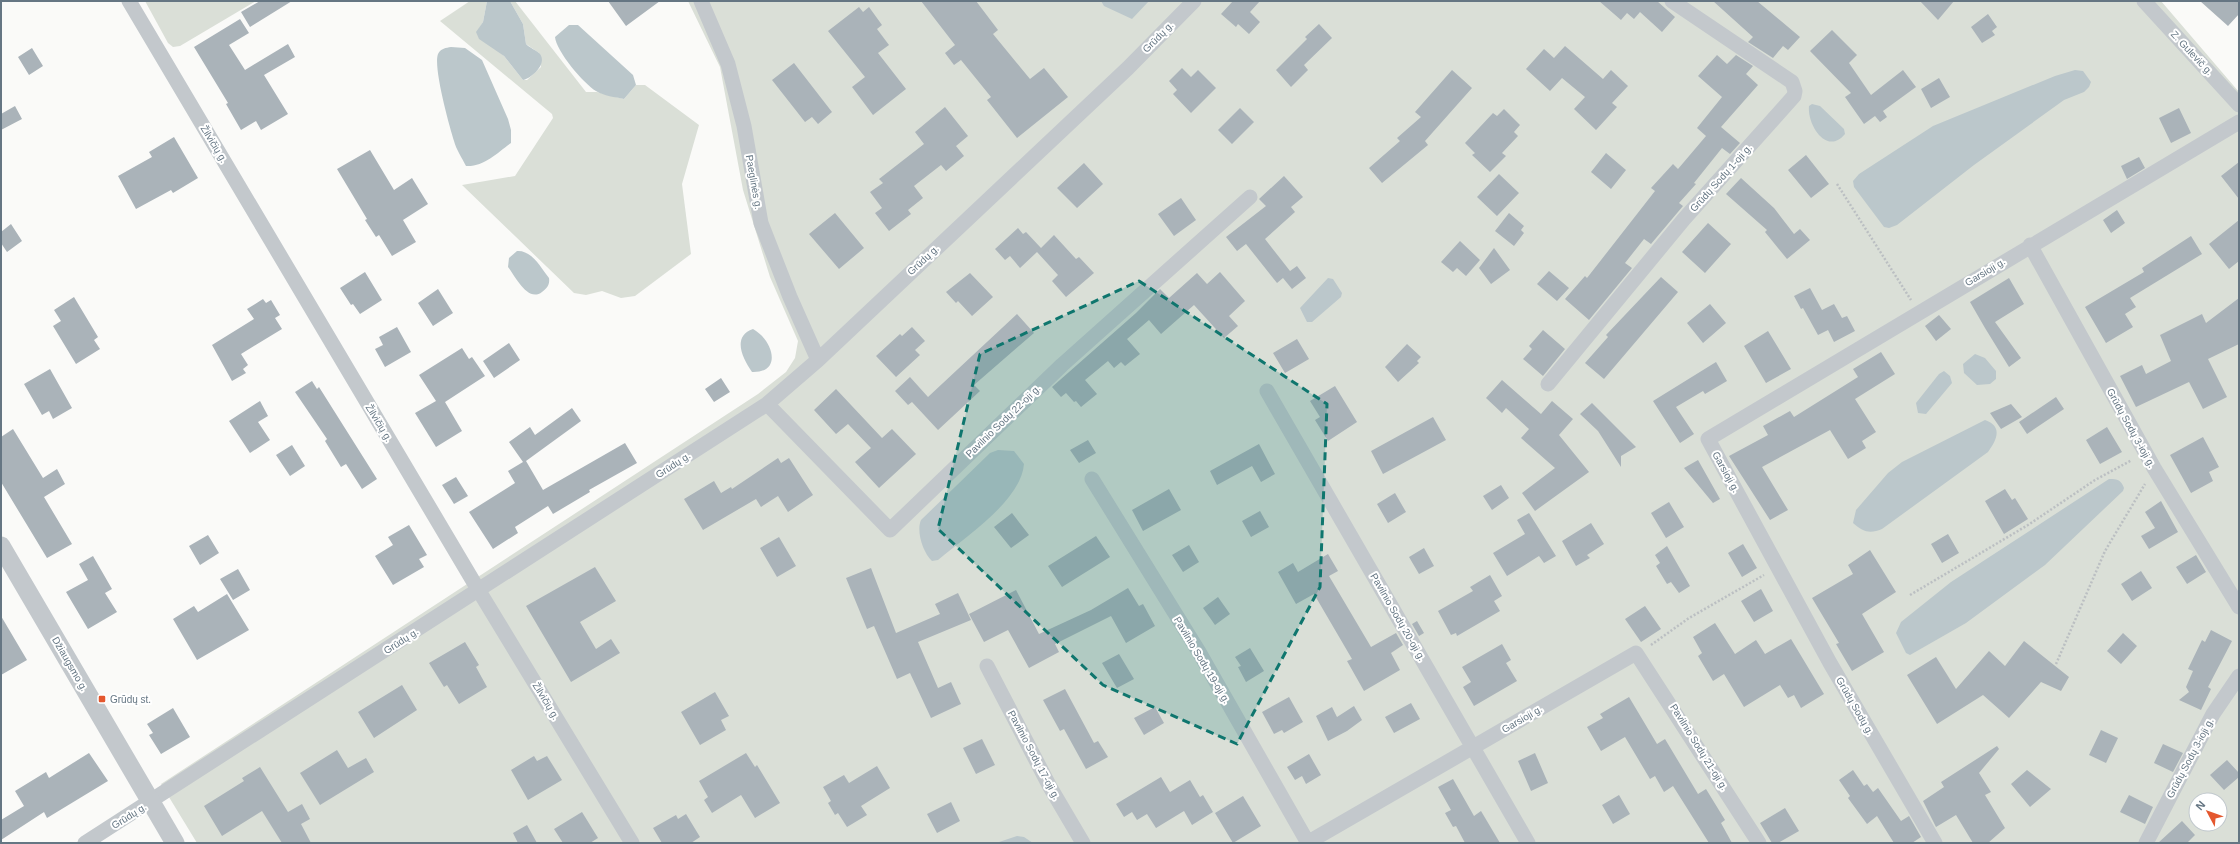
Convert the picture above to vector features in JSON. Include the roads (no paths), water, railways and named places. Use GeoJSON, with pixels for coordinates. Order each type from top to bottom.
{"type":"FeatureCollection","features":[{"type":"Feature","properties":{"kind":"street","name":"Žilvičių g."},"geometry":{"type":"LineString","coordinates":[[129,1],[479,591],[632,843]]}},
{"type":"Feature","properties":{"kind":"street","name":"Paeglinės g."},"geometry":{"type":"LineString","coordinates":[[701,1],[728,64],[744,126],[761,223],[790,297],[818,360]]}},
{"type":"Feature","properties":{"kind":"street","name":"Grūdų g."},"geometry":{"type":"LineString","coordinates":[[85,843],[479,591],[767,404],[818,360],[1128,68],[1194,1]]}},
{"type":"Feature","properties":{"kind":"street","name":"Grūdų Sodų 1-oji g."},"geometry":{"type":"LineString","coordinates":[[1548,384],[1684,219],[1794,96],[1794,86],[1792,82],[1672,1]]}},
{"type":"Feature","properties":{"kind":"street","name":"Z. Gulevič g."},"geometry":{"type":"LineString","coordinates":[[2144,1],[2236,94]]}},
{"type":"Feature","properties":{"kind":"street","name":"Garsioji g."},"geometry":{"type":"LineString","coordinates":[[1779,567],[1708,439],[2030,245],[2239,122]]}},
{"type":"Feature","properties":{"kind":"street","name":"Pavilnio Sodų 22-oji g."},"geometry":{"type":"LineString","coordinates":[[767,404],[890,530],[1062,365],[1250,197]]}},
{"type":"Feature","properties":{"kind":"street","name":"Grūdų Sodų 3-ioji g."},"geometry":{"type":"LineString","coordinates":[[2030,245],[2145,453],[2239,607]]}},
{"type":"Feature","properties":{"kind":"street","name":"Pavilnio Sodų 20-oji g."},"geometry":{"type":"LineString","coordinates":[[1267,391],[1528,843]]}},
{"type":"Feature","properties":{"kind":"street","name":"Pavilnio Sodų 19-oji g."},"geometry":{"type":"LineString","coordinates":[[1092,479],[1199,652],[1308,843]]}},
{"type":"Feature","properties":{"kind":"street","name":"Džiaugsmo g."},"geometry":{"type":"LineString","coordinates":[[1,546],[175,843]]}},
{"type":"Feature","properties":{"kind":"street","name":"Grūdų Sodų g."},"geometry":{"type":"LineString","coordinates":[[1779,567],[1830,663],[1934,843]]}},
{"type":"Feature","properties":{"kind":"street","name":"Garsioji g."},"geometry":{"type":"LineString","coordinates":[[1308,843],[1636,653]]}},
{"type":"Feature","properties":{"kind":"street","name":"Pavilnio Sodų 21-oji g."},"geometry":{"type":"LineString","coordinates":[[1636,653],[1759,843]]}},
{"type":"Feature","properties":{"kind":"street","name":"Pavilnio Sodų 17-oji g."},"geometry":{"type":"LineString","coordinates":[[987,666],[1050,787],[1083,843]]}},
{"type":"Feature","properties":{"kind":"street","name":"Grūdų Sodų 3-ioji g."},"geometry":{"type":"LineString","coordinates":[[2146,843],[2213,714],[2239,676]]}},
{"type":"Feature","properties":{"kind":"place","name":"Grūdų st."},"geometry":{"type":"Point","coordinates":[102,699]}}]}
